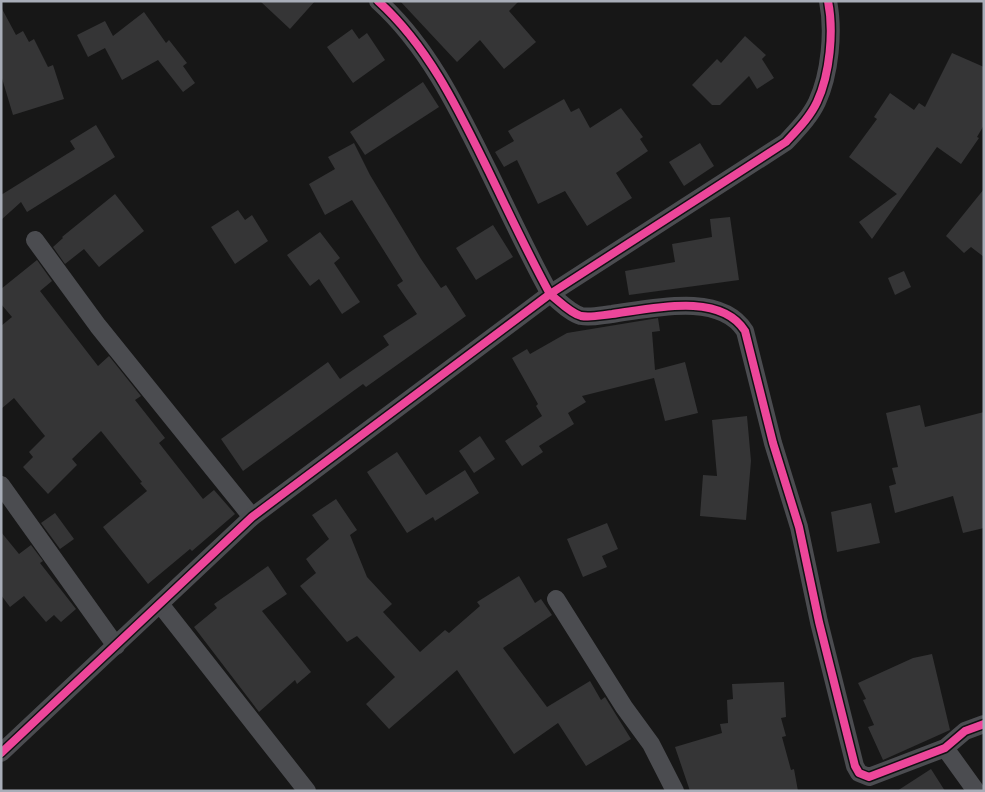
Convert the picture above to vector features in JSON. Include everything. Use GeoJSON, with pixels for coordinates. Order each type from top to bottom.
{"type":"FeatureCollection","features":[{"type":"Feature","properties":{"kind":"street"},"geometry":{"type":"LineString","coordinates":[[378,1],[402,22],[429,60],[457,108],[550,294],[579,315],[587,316],[662,307],[703,306],[720,310],[740,323],[745,331],[774,443],[799,527],[819,622],[857,770],[862,776],[868,777],[945,748],[965,731],[984,724]]}},
{"type":"Feature","properties":{"kind":"street"},"geometry":{"type":"LineString","coordinates":[[1,753],[252,517],[550,294],[786,142],[805,122],[817,101],[826,75],[830,13],[828,1]]}},
{"type":"Feature","properties":{"kind":"street"},"geometry":{"type":"LineString","coordinates":[[35,240],[98,326],[252,517]]}},
{"type":"Feature","properties":{"kind":"street"},"geometry":{"type":"LineString","coordinates":[[1,485],[116,646]]}},
{"type":"Feature","properties":{"kind":"street"},"geometry":{"type":"LineString","coordinates":[[556,599],[624,707],[651,744],[675,791]]}},
{"type":"Feature","properties":{"kind":"street"},"geometry":{"type":"LineString","coordinates":[[160,604],[307,791]]}},
{"type":"Feature","properties":{"kind":"street"},"geometry":{"type":"LineString","coordinates":[[945,748],[976,791]]}},
{"type":"Feature","properties":{"kind":"building"},"geometry":{"type":"Polygon","coordinates":[[[260,1],[315,1],[290,29],[260,1]]]}},
{"type":"Feature","properties":{"kind":"building"},"geometry":{"type":"Polygon","coordinates":[[[400,1],[519,1],[509,11],[536,42],[504,69],[480,40],[457,62],[400,1]]]}},
{"type":"Feature","properties":{"kind":"building"},"geometry":{"type":"Polygon","coordinates":[[[1,7],[16,35],[23,31],[29,42],[34,39],[48,67],[53,65],[64,99],[13,115],[1,75],[1,7]]]}},
{"type":"Feature","properties":{"kind":"building"},"geometry":{"type":"Polygon","coordinates":[[[144,12],[166,43],[169,40],[187,63],[183,66],[195,83],[183,92],[158,60],[122,80],[105,48],[88,57],[77,35],[105,21],[113,36],[144,12]]]}},
{"type":"Feature","properties":{"kind":"building"},"geometry":{"type":"Polygon","coordinates":[[[352,29],[359,39],[367,33],[385,60],[353,83],[327,47],[352,29]]]}},
{"type":"Feature","properties":{"kind":"building"},"geometry":{"type":"Polygon","coordinates":[[[745,36],[766,55],[762,59],[774,78],[757,89],[749,76],[720,105],[712,105],[692,85],[717,59],[721,63],[745,36]]]}},
{"type":"Feature","properties":{"kind":"building"},"geometry":{"type":"Polygon","coordinates":[[[952,53],[984,67],[984,125],[977,137],[979,138],[961,164],[937,147],[872,239],[859,222],[897,194],[849,157],[877,119],[874,117],[890,93],[914,110],[919,103],[925,107],[952,53]]]}},
{"type":"Feature","properties":{"kind":"building"},"geometry":{"type":"Polygon","coordinates":[[[423,82],[439,107],[365,155],[350,132],[423,82]]]}},
{"type":"Feature","properties":{"kind":"building"},"geometry":{"type":"Polygon","coordinates":[[[564,99],[571,112],[579,108],[590,128],[621,108],[643,137],[640,139],[648,151],[616,173],[632,198],[587,226],[565,191],[538,204],[517,160],[504,167],[495,152],[514,141],[508,131],[564,99]]]}},
{"type":"Feature","properties":{"kind":"building"},"geometry":{"type":"Polygon","coordinates":[[[96,125],[115,157],[27,212],[21,202],[1,220],[1,195],[75,149],[70,141],[96,125]]]}},
{"type":"Feature","properties":{"kind":"building"},"geometry":{"type":"Polygon","coordinates":[[[354,143],[370,175],[421,259],[441,288],[446,285],[466,316],[366,387],[363,384],[243,471],[221,439],[328,362],[340,379],[389,345],[383,336],[417,314],[397,285],[403,281],[352,200],[325,215],[309,184],[335,169],[328,157],[354,143]]]}},
{"type":"Feature","properties":{"kind":"building"},"geometry":{"type":"Polygon","coordinates":[[[700,143],[714,166],[684,186],[669,162],[700,143]]]}},
{"type":"Feature","properties":{"kind":"building"},"geometry":{"type":"Polygon","coordinates":[[[984,189],[984,257],[971,247],[964,253],[946,236],[984,189]]]}},
{"type":"Feature","properties":{"kind":"building"},"geometry":{"type":"Polygon","coordinates":[[[115,194],[144,231],[99,267],[84,249],[65,264],[53,247],[62,237],[115,194]]]}},
{"type":"Feature","properties":{"kind":"building"},"geometry":{"type":"Polygon","coordinates":[[[238,210],[245,220],[252,215],[268,241],[235,264],[211,227],[238,210]]]}},
{"type":"Feature","properties":{"kind":"building"},"geometry":{"type":"Polygon","coordinates":[[[730,217],[739,280],[629,295],[625,271],[675,262],[672,244],[712,237],[710,219],[730,217]]]}},
{"type":"Feature","properties":{"kind":"building"},"geometry":{"type":"Polygon","coordinates":[[[493,225],[513,257],[476,280],[456,248],[493,225]]]}},
{"type":"Feature","properties":{"kind":"building"},"geometry":{"type":"Polygon","coordinates":[[[320,232],[340,258],[334,263],[360,302],[342,314],[319,279],[310,286],[287,255],[320,232]]]}},
{"type":"Feature","properties":{"kind":"building"},"geometry":{"type":"Polygon","coordinates":[[[37,260],[52,281],[40,291],[98,366],[109,356],[141,396],[135,400],[165,438],[159,443],[203,499],[214,490],[235,514],[192,551],[190,549],[148,584],[103,527],[147,491],[140,483],[142,482],[101,431],[72,459],[77,465],[48,494],[23,467],[33,457],[29,452],[45,436],[14,398],[1,409],[1,326],[12,317],[1,304],[1,289],[37,260]]]}},
{"type":"Feature","properties":{"kind":"building"},"geometry":{"type":"Polygon","coordinates":[[[904,271],[911,287],[895,295],[888,278],[904,271]]]}},
{"type":"Feature","properties":{"kind":"building"},"geometry":{"type":"Polygon","coordinates":[[[658,318],[660,331],[652,332],[655,370],[685,362],[698,413],[665,421],[654,378],[582,396],[586,402],[568,413],[574,424],[539,446],[543,452],[522,466],[505,441],[542,416],[536,406],[538,404],[512,358],[527,349],[530,354],[567,333],[658,318]]]}},
{"type":"Feature","properties":{"kind":"building"},"geometry":{"type":"Polygon","coordinates":[[[920,405],[925,427],[984,412],[984,528],[963,533],[953,496],[895,513],[889,486],[896,484],[892,468],[898,467],[886,413],[920,405]]]}},
{"type":"Feature","properties":{"kind":"building"},"geometry":{"type":"Polygon","coordinates":[[[747,416],[751,461],[746,520],[700,516],[703,475],[717,476],[712,420],[747,416]]]}},
{"type":"Feature","properties":{"kind":"building"},"geometry":{"type":"Polygon","coordinates":[[[480,436],[495,459],[474,473],[459,451],[480,436]]]}},
{"type":"Feature","properties":{"kind":"building"},"geometry":{"type":"Polygon","coordinates":[[[397,452],[426,495],[465,470],[479,493],[435,521],[433,517],[407,533],[367,472],[397,452]]]}},
{"type":"Feature","properties":{"kind":"building"},"geometry":{"type":"Polygon","coordinates":[[[336,499],[357,530],[350,535],[367,577],[392,604],[383,612],[420,652],[445,630],[449,633],[480,606],[477,602],[519,576],[535,603],[541,599],[552,615],[503,648],[547,707],[590,681],[601,700],[605,697],[631,739],[586,766],[558,723],[514,754],[457,670],[389,729],[366,704],[395,677],[357,636],[347,642],[300,586],[316,573],[306,559],[329,539],[312,515],[336,499]]]}},
{"type":"Feature","properties":{"kind":"building"},"geometry":{"type":"Polygon","coordinates":[[[871,503],[880,543],[837,552],[831,512],[871,503]]]}},
{"type":"Feature","properties":{"kind":"building"},"geometry":{"type":"Polygon","coordinates":[[[55,513],[74,539],[60,549],[41,523],[55,513]]]}},
{"type":"Feature","properties":{"kind":"building"},"geometry":{"type":"Polygon","coordinates":[[[607,523],[618,549],[602,556],[607,567],[583,577],[567,539],[607,523]]]}},
{"type":"Feature","properties":{"kind":"building"},"geometry":{"type":"Polygon","coordinates":[[[1,532],[19,554],[31,545],[43,561],[40,563],[76,609],[61,622],[54,615],[46,622],[24,596],[10,607],[1,595],[1,532]]]}},
{"type":"Feature","properties":{"kind":"building"},"geometry":{"type":"Polygon","coordinates":[[[268,566],[287,594],[262,611],[311,672],[297,684],[295,680],[259,712],[194,627],[217,608],[214,604],[268,566]]]}},
{"type":"Feature","properties":{"kind":"building"},"geometry":{"type":"Polygon","coordinates":[[[932,654],[950,730],[883,760],[868,727],[874,725],[863,700],[866,699],[858,683],[913,658],[932,654]]]}},
{"type":"Feature","properties":{"kind":"building"},"geometry":{"type":"Polygon","coordinates":[[[784,682],[786,717],[781,718],[786,736],[782,737],[791,770],[794,769],[798,791],[690,791],[675,747],[722,733],[720,724],[728,723],[727,700],[733,699],[732,684],[784,682]]]}},
{"type":"Feature","properties":{"kind":"building"},"geometry":{"type":"Polygon","coordinates":[[[931,769],[945,791],[897,791],[931,769]]]}},
{"type":"Feature","properties":{"kind":"cycle path"},"geometry":{"type":"LineString","coordinates":[[378,1],[396,19],[428,59],[454,103],[550,294],[569,310],[581,316],[589,317],[664,307],[702,307],[719,311],[734,319],[745,331],[773,443],[799,527],[819,622],[855,766],[859,773],[869,777],[945,748],[965,731],[984,724]]}},
{"type":"Feature","properties":{"kind":"cycle path"},"geometry":{"type":"LineString","coordinates":[[1,753],[252,517],[550,294],[786,142],[811,113],[825,79],[831,39],[828,1]]}}]}
